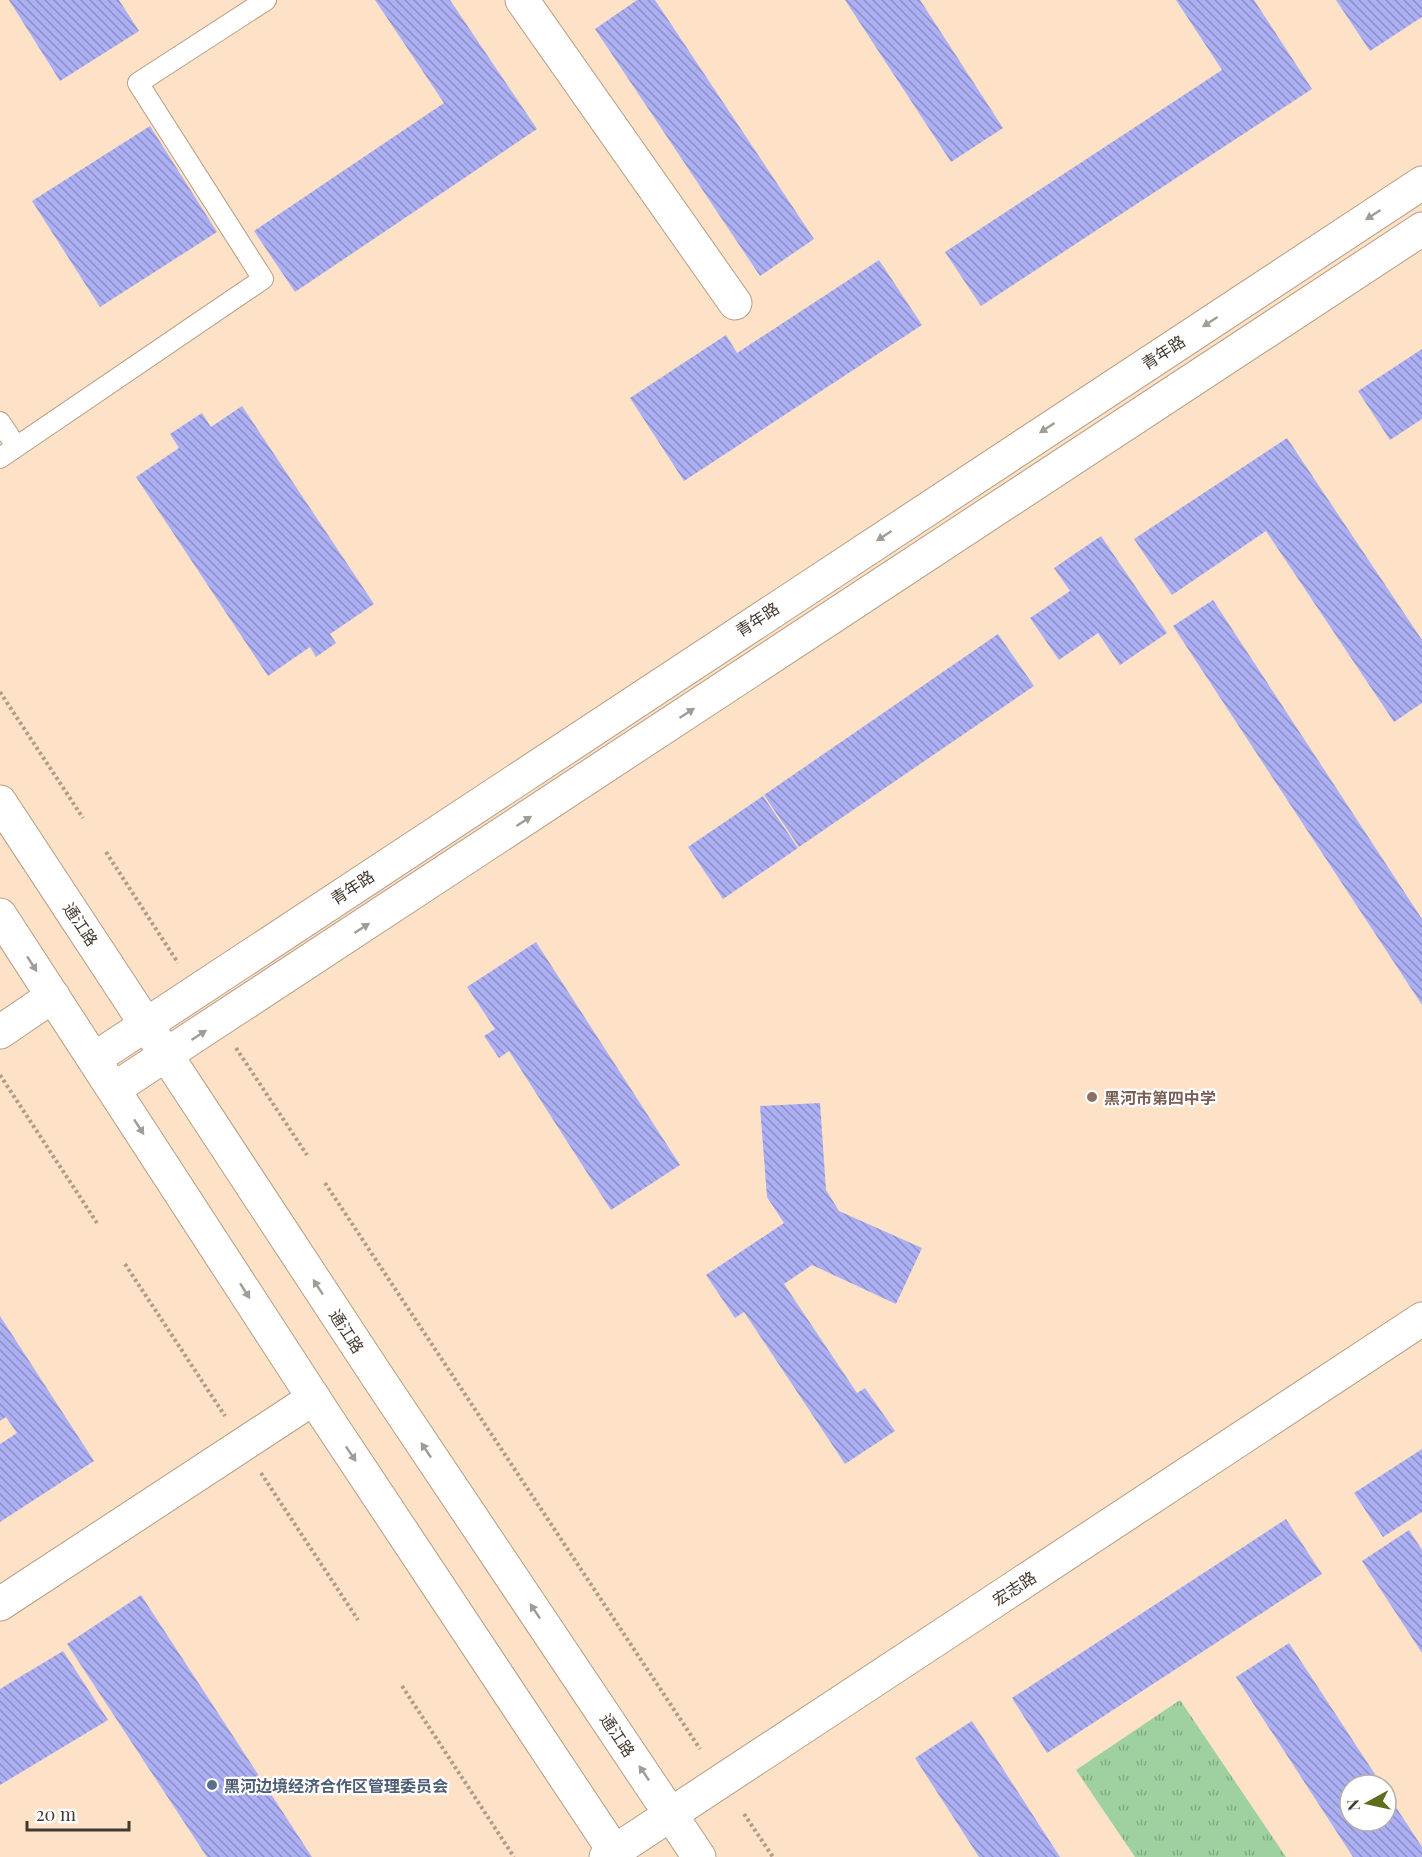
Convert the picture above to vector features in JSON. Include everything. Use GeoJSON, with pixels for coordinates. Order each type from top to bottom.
{"type":"FeatureCollection","features":[{"type":"Feature","properties":{"kind":"street"},"geometry":{"type":"LineString","coordinates":[[522,0],[735,303]]}},
{"type":"Feature","properties":{"kind":"street","name":"青年路"},"geometry":{"type":"LineString","coordinates":[[94,1059],[1422,183]]}},
{"type":"Feature","properties":{"kind":"street"},"geometry":{"type":"LineString","coordinates":[[114,1089],[1422,229]]}},
{"type":"Feature","properties":{"kind":"street","name":"通江路"},"geometry":{"type":"LineString","coordinates":[[0,802],[379,1379],[699,1857]]}},
{"type":"Feature","properties":{"kind":"street"},"geometry":{"type":"LineString","coordinates":[[0,915],[613,1855]]}},
{"type":"Feature","properties":{"kind":"street"},"geometry":{"type":"LineString","coordinates":[[0,1032],[53,996]]}},
{"type":"Feature","properties":{"kind":"street","name":"宏志路"},"geometry":{"type":"LineString","coordinates":[[613,1855],[671,1814],[1422,1318]]}},
{"type":"Feature","properties":{"kind":"street"},"geometry":{"type":"LineString","coordinates":[[0,1604],[314,1398]]}},
{"type":"Feature","properties":{"kind":"lane"},"geometry":{"type":"LineString","coordinates":[[0,422],[8,452],[263,279],[138,83],[266,0]]}},
{"type":"Feature","properties":{"kind":"path"},"geometry":{"type":"LineString","coordinates":[[0,692],[84,818]]}},
{"type":"Feature","properties":{"kind":"path"},"geometry":{"type":"LineString","coordinates":[[0,1075],[97,1222]]}},
{"type":"Feature","properties":{"kind":"path"},"geometry":{"type":"LineString","coordinates":[[325,1183],[700,1749]]}},
{"type":"Feature","properties":{"kind":"path"},"geometry":{"type":"LineString","coordinates":[[125,1264],[227,1420]]}},
{"type":"Feature","properties":{"kind":"path"},"geometry":{"type":"LineString","coordinates":[[256,1464],[358,1620]]}},
{"type":"Feature","properties":{"kind":"path"},"geometry":{"type":"LineString","coordinates":[[402,1686],[514,1857]]}},
{"type":"Feature","properties":{"kind":"path"},"geometry":{"type":"LineString","coordinates":[[744,1814],[773,1857]]}},
{"type":"Feature","properties":{"kind":"green space"},"geometry":{"type":"Polygon","coordinates":[[[1180,1700],[1286,1857],[1135,1857],[1076,1770],[1180,1700]]]}},
{"type":"Feature","properties":{"kind":"building"},"geometry":{"type":"Polygon","coordinates":[[[9,0],[119,0],[139,31],[60,81],[9,0]]]}},
{"type":"Feature","properties":{"kind":"building"},"geometry":{"type":"Polygon","coordinates":[[[375,0],[450,0],[537,129],[295,292],[254,231],[444,103],[375,0]]]}},
{"type":"Feature","properties":{"kind":"building"},"geometry":{"type":"Polygon","coordinates":[[[637,0],[655,0],[814,239],[760,276],[595,29],[637,0]]]}},
{"type":"Feature","properties":{"kind":"building"},"geometry":{"type":"Polygon","coordinates":[[[845,0],[920,0],[1003,128],[951,162],[845,0]]]}},
{"type":"Feature","properties":{"kind":"building"},"geometry":{"type":"Polygon","coordinates":[[[1176,0],[1254,0],[1312,89],[981,306],[945,252],[1222,70],[1176,0]]]}},
{"type":"Feature","properties":{"kind":"building"},"geometry":{"type":"Polygon","coordinates":[[[1336,0],[1422,0],[1422,17],[1370,51],[1336,0]]]}},
{"type":"Feature","properties":{"kind":"building"},"geometry":{"type":"Polygon","coordinates":[[[150,126],[217,232],[100,307],[32,201],[150,126]]]}},
{"type":"Feature","properties":{"kind":"building"},"geometry":{"type":"Polygon","coordinates":[[[879,260],[922,325],[684,481],[630,398],[726,335],[737,353],[879,260]]]}},
{"type":"Feature","properties":{"kind":"building"},"geometry":{"type":"Polygon","coordinates":[[[1422,349],[1422,419],[1390,440],[1358,391],[1422,349]]]}},
{"type":"Feature","properties":{"kind":"building"},"geometry":{"type":"Polygon","coordinates":[[[242,406],[374,604],[330,634],[336,643],[316,657],[310,647],[268,676],[136,477],[179,448],[170,434],[202,413],[211,427],[242,406]]]}},
{"type":"Feature","properties":{"kind":"building"},"geometry":{"type":"Polygon","coordinates":[[[1287,438],[1422,640],[1422,703],[1394,722],[1266,531],[1172,595],[1134,539],[1287,438]]]}},
{"type":"Feature","properties":{"kind":"building"},"geometry":{"type":"Polygon","coordinates":[[[1101,536],[1167,633],[1120,665],[1098,633],[1059,660],[1030,618],[1070,591],[1054,568],[1101,536]]]}},
{"type":"Feature","properties":{"kind":"building"},"geometry":{"type":"Polygon","coordinates":[[[1213,600],[1422,919],[1422,1005],[1173,626],[1213,600]]]}},
{"type":"Feature","properties":{"kind":"building"},"geometry":{"type":"Polygon","coordinates":[[[998,634],[1034,686],[799,847],[764,795],[998,634]]]}},
{"type":"Feature","properties":{"kind":"building"},"geometry":{"type":"Polygon","coordinates":[[[763,796],[798,848],[723,899],[688,847],[763,796]]]}},
{"type":"Feature","properties":{"kind":"building"},"geometry":{"type":"Polygon","coordinates":[[[536,942],[680,1165],[611,1210],[509,1051],[499,1058],[484,1036],[495,1029],[467,987],[536,942]]]}},
{"type":"Feature","properties":{"kind":"building"},"geometry":{"type":"Polygon","coordinates":[[[820,1103],[826,1190],[839,1211],[922,1248],[896,1304],[812,1265],[784,1284],[857,1393],[865,1388],[895,1431],[845,1464],[744,1312],[735,1318],[706,1275],[784,1223],[767,1197],[760,1106],[820,1103]]]}},
{"type":"Feature","properties":{"kind":"building"},"geometry":{"type":"Polygon","coordinates":[[[0,1316],[94,1461],[0,1522],[0,1444],[17,1433],[6,1417],[0,1421],[0,1316]]]}},
{"type":"Feature","properties":{"kind":"building"},"geometry":{"type":"Polygon","coordinates":[[[1422,1449],[1422,1512],[1383,1537],[1354,1493],[1422,1449]]]}},
{"type":"Feature","properties":{"kind":"building"},"geometry":{"type":"Polygon","coordinates":[[[1286,1519],[1322,1574],[1047,1753],[1012,1698],[1286,1519]]]}},
{"type":"Feature","properties":{"kind":"building"},"geometry":{"type":"Polygon","coordinates":[[[1409,1530],[1422,1550],[1422,1653],[1362,1561],[1409,1530]]]}},
{"type":"Feature","properties":{"kind":"building","name":"黑河边境经济合作区管理委员会"},"geometry":{"type":"Polygon","coordinates":[[[141,1595],[312,1857],[207,1857],[67,1644],[141,1595]]]}},
{"type":"Feature","properties":{"kind":"building"},"geometry":{"type":"Polygon","coordinates":[[[1289,1643],[1374,1773],[1338,1773],[1338,1833],[1398,1833],[1398,1810],[1422,1847],[1422,1857],[1353,1857],[1236,1677],[1289,1643]]]}},
{"type":"Feature","properties":{"kind":"building"},"geometry":{"type":"Polygon","coordinates":[[[63,1651],[108,1720],[0,1785],[0,1689],[63,1651]]]}},
{"type":"Feature","properties":{"kind":"building"},"geometry":{"type":"Polygon","coordinates":[[[972,1721],[1060,1857],[979,1857],[915,1758],[972,1721]]]}},
{"type":"Feature","properties":{"kind":"place","name":"黑河市第四中学"},"geometry":{"type":"Point","coordinates":[1092,1097]}},
{"type":"Feature","properties":{"kind":"place","name":"黑河边境经济合作区管理委员会"},"geometry":{"type":"Point","coordinates":[212,1785]}}]}
